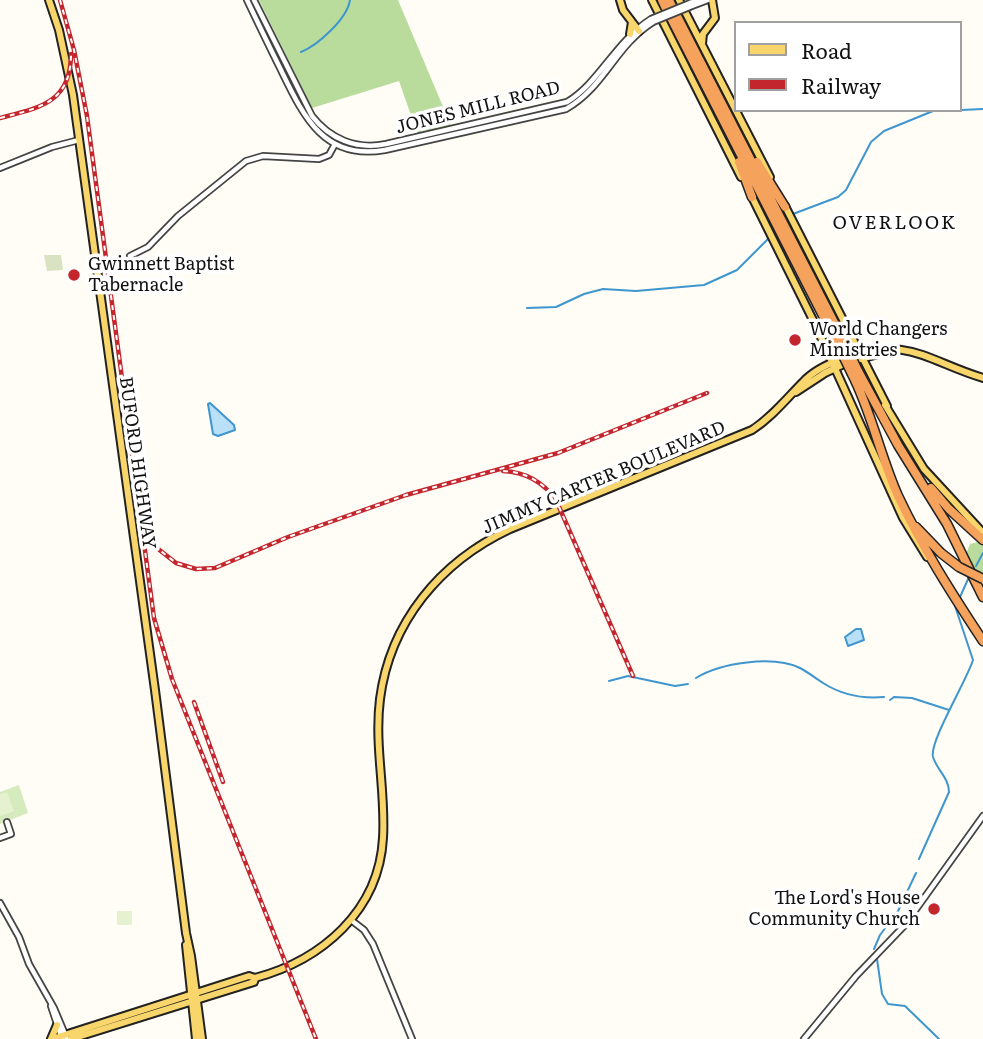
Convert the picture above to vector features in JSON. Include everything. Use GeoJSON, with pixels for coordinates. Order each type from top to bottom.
{"type":"FeatureCollection","features":[{"type":"Feature","properties":{"kind":"highway"},"geometry":{"type":"LineString","coordinates":[[662,0],[785,207]]}},
{"type":"Feature","properties":{"kind":"highway"},"geometry":{"type":"LineString","coordinates":[[669,0],[673,16],[727,130],[839,340]]}},
{"type":"Feature","properties":{"kind":"highway"},"geometry":{"type":"LineString","coordinates":[[728,115],[855,373],[952,533],[983,597]]}},
{"type":"Feature","properties":{"kind":"highway"},"geometry":{"type":"LineString","coordinates":[[727,130],[752,197]]}},
{"type":"Feature","properties":{"kind":"highway"},"geometry":{"type":"LineString","coordinates":[[855,373],[895,489],[935,567],[983,641]]}},
{"type":"Feature","properties":{"kind":"highway"},"geometry":{"type":"LineString","coordinates":[[910,465],[949,509],[983,540]]}},
{"type":"Feature","properties":{"kind":"highway"},"geometry":{"type":"LineString","coordinates":[[910,519],[935,548],[959,567],[983,579]]}},
{"type":"Feature","properties":{"kind":"main road","name":"BUFORD HIGHWAY"},"geometry":{"type":"LineString","coordinates":[[49,0],[68,67],[79,140],[194,977],[196,1039]]}},
{"type":"Feature","properties":{"kind":"main road"},"geometry":{"type":"LineString","coordinates":[[620,0],[622,10],[642,24],[630,34]]}},
{"type":"Feature","properties":{"kind":"main road"},"geometry":{"type":"LineString","coordinates":[[652,0],[828,353],[871,373]]}},
{"type":"Feature","properties":{"kind":"main road"},"geometry":{"type":"LineString","coordinates":[[679,0],[734,108]]}},
{"type":"Feature","properties":{"kind":"main road"},"geometry":{"type":"LineString","coordinates":[[702,46],[706,30],[714,20],[714,8],[710,0]]}},
{"type":"Feature","properties":{"kind":"main road"},"geometry":{"type":"LineString","coordinates":[[714,8],[718,0]]}},
{"type":"Feature","properties":{"kind":"main road"},"geometry":{"type":"LineString","coordinates":[[694,29],[706,30]]}},
{"type":"Feature","properties":{"kind":"main road"},"geometry":{"type":"LineString","coordinates":[[736,112],[854,340],[866,348],[886,345],[896,348]]}},
{"type":"Feature","properties":{"kind":"main road"},"geometry":{"type":"LineString","coordinates":[[813,320],[818,321],[834,352],[854,340]]}},
{"type":"Feature","properties":{"kind":"main road"},"geometry":{"type":"LineString","coordinates":[[842,383],[844,368],[854,340]]}},
{"type":"Feature","properties":{"kind":"main road","name":"JIMMY CARTER BOULEVARD"},"geometry":{"type":"LineString","coordinates":[[65,1037],[123,1016],[131,1007],[144,1010],[254,982],[256,978],[309,956],[329,943],[351,920],[367,897],[381,858],[383,812],[379,722],[383,680],[395,643],[411,613],[427,590],[457,560],[492,538],[743,435],[760,425],[803,383],[847,360],[887,348],[896,348],[923,354],[983,378]]}},
{"type":"Feature","properties":{"kind":"main road","name":"JIMMY CARTER BOULEVARD"},"geometry":{"type":"LineString","coordinates":[[794,393],[847,360],[896,348]]}},
{"type":"Feature","properties":{"kind":"main road"},"geometry":{"type":"LineString","coordinates":[[828,353],[864,365],[887,407]]}},
{"type":"Feature","properties":{"kind":"main road"},"geometry":{"type":"LineString","coordinates":[[881,353],[872,363],[871,373],[905,440],[924,469],[983,533]]}},
{"type":"Feature","properties":{"kind":"main road"},"geometry":{"type":"LineString","coordinates":[[842,383],[847,360]]}},
{"type":"Feature","properties":{"kind":"main road"},"geometry":{"type":"LineString","coordinates":[[805,387],[829,373],[837,376],[903,518],[917,545],[935,567]]}},
{"type":"Feature","properties":{"kind":"main road","name":"BUFORD HIGHWAY"},"geometry":{"type":"LineString","coordinates":[[186,933],[186,956],[202,1039]]}},
{"type":"Feature","properties":{"kind":"main road","name":"JIMMY CARTER BOULEVARD"},"geometry":{"type":"LineString","coordinates":[[51,1039],[180,1005],[211,988],[249,976],[256,978]]}},
{"type":"Feature","properties":{"kind":"main road"},"geometry":{"type":"LineString","coordinates":[[194,977],[201,985],[211,988]]}},
{"type":"Feature","properties":{"kind":"main road"},"geometry":{"type":"LineString","coordinates":[[180,1005],[187,1007],[194,1014]]}},
{"type":"Feature","properties":{"kind":"main road"},"geometry":{"type":"LineString","coordinates":[[51,1039],[57,1025]]}},
{"type":"Feature","properties":{"kind":"street"},"geometry":{"type":"LineString","coordinates":[[247,0],[304,115],[318,132],[337,141]]}},
{"type":"Feature","properties":{"kind":"street"},"geometry":{"type":"LineString","coordinates":[[254,0],[307,110],[337,141]]}},
{"type":"Feature","properties":{"kind":"street"},"geometry":{"type":"LineString","coordinates":[[642,24],[699,0]]}},
{"type":"Feature","properties":{"kind":"street"},"geometry":{"type":"LineString","coordinates":[[691,4],[710,0]]}},
{"type":"Feature","properties":{"kind":"street","name":"JONES MILL ROAD"},"geometry":{"type":"LineString","coordinates":[[587,89],[642,24]]}},
{"type":"Feature","properties":{"kind":"street","name":"JONES MILL ROAD"},"geometry":{"type":"LineString","coordinates":[[618,54],[642,24]]}},
{"type":"Feature","properties":{"kind":"street","name":"JONES MILL ROAD"},"geometry":{"type":"LineString","coordinates":[[337,141],[355,150],[380,151],[561,111],[577,103],[630,34]]}},
{"type":"Feature","properties":{"kind":"street"},"geometry":{"type":"LineString","coordinates":[[0,168],[52,147],[79,140]]}},
{"type":"Feature","properties":{"kind":"street"},"geometry":{"type":"LineString","coordinates":[[131,256],[148,247],[172,221],[246,162],[266,156],[320,159],[329,155],[337,141]]}},
{"type":"Feature","properties":{"kind":"street"},"geometry":{"type":"LineString","coordinates":[[804,1039],[856,976],[904,926],[983,816]]}},
{"type":"Feature","properties":{"kind":"street"},"geometry":{"type":"LineString","coordinates":[[0,838],[11,834],[7,822]]}},
{"type":"Feature","properties":{"kind":"street"},"geometry":{"type":"LineString","coordinates":[[0,903],[19,937],[57,1025],[65,1037]]}},
{"type":"Feature","properties":{"kind":"street"},"geometry":{"type":"LineString","coordinates":[[351,920],[364,930],[373,944],[412,1039]]}},
{"type":"Feature","properties":{"kind":"street"},"geometry":{"type":"LineString","coordinates":[[51,1006],[65,1037]]}},
{"type":"Feature","properties":{"kind":"green space"},"geometry":{"type":"Polygon","coordinates":[[[259,0],[398,0],[455,135],[421,144],[399,81],[312,108],[259,0]]]}},
{"type":"Feature","properties":{"kind":"green space"},"geometry":{"type":"Polygon","coordinates":[[[44,255],[61,255],[63,270],[47,271],[44,255]]]}},
{"type":"Feature","properties":{"kind":"green space"},"geometry":{"type":"Polygon","coordinates":[[[978,542],[983,545],[983,576],[975,573],[966,554],[970,544],[978,542]]]}},
{"type":"Feature","properties":{"kind":"green space"},"geometry":{"type":"Polygon","coordinates":[[[19,785],[28,813],[0,824],[0,792],[19,785]]]}},
{"type":"Feature","properties":{"kind":"green space"},"geometry":{"type":"Polygon","coordinates":[[[7,792],[14,811],[0,816],[0,794],[7,792]]]}},
{"type":"Feature","properties":{"kind":"green space"},"geometry":{"type":"Polygon","coordinates":[[[117,911],[132,911],[132,925],[117,925],[117,911]]]}},
{"type":"Feature","properties":{"kind":"water"},"geometry":{"type":"Polygon","coordinates":[[[210,403],[234,425],[235,430],[218,436],[213,434],[210,403]]]}},
{"type":"Feature","properties":{"kind":"water"},"geometry":{"type":"Polygon","coordinates":[[[856,629],[861,629],[864,640],[848,646],[845,637],[856,629]]]}},
{"type":"Feature","properties":{"kind":"waterway"},"geometry":{"type":"LineString","coordinates":[[301,52],[331,31],[350,0]]}},
{"type":"Feature","properties":{"kind":"waterway"},"geometry":{"type":"LineString","coordinates":[[962,110],[983,109]]}},
{"type":"Feature","properties":{"kind":"waterway"},"geometry":{"type":"LineString","coordinates":[[793,214],[838,197],[846,190],[871,142],[884,131],[931,112]]}},
{"type":"Feature","properties":{"kind":"waterway"},"geometry":{"type":"LineString","coordinates":[[527,308],[556,307],[584,294],[603,289],[636,291],[704,285],[737,270],[769,238]]}},
{"type":"Feature","properties":{"kind":"waterway"},"geometry":{"type":"LineString","coordinates":[[976,566],[983,553]]}},
{"type":"Feature","properties":{"kind":"waterway"},"geometry":{"type":"LineString","coordinates":[[960,597],[969,577]]}},
{"type":"Feature","properties":{"kind":"waterway"},"geometry":{"type":"LineString","coordinates":[[919,859],[949,792],[947,782],[933,757],[933,749],[973,660],[955,606]]}},
{"type":"Feature","properties":{"kind":"waterway"},"geometry":{"type":"LineString","coordinates":[[696,678],[732,665],[776,662],[800,668],[845,693],[860,697],[884,697]]}},
{"type":"Feature","properties":{"kind":"waterway"},"geometry":{"type":"LineString","coordinates":[[609,681],[628,676],[675,686],[688,684]]}},
{"type":"Feature","properties":{"kind":"waterway"},"geometry":{"type":"LineString","coordinates":[[890,700],[894,697],[912,698],[949,710]]}},
{"type":"Feature","properties":{"kind":"waterway"},"geometry":{"type":"LineString","coordinates":[[874,949],[880,935],[898,911],[916,873]]}},
{"type":"Feature","properties":{"kind":"waterway"},"geometry":{"type":"LineString","coordinates":[[877,959],[882,994],[888,1004],[905,1006],[939,1039]]}},
{"type":"Feature","properties":{"kind":"railway"},"geometry":{"type":"LineString","coordinates":[[60,0],[74,50],[87,116],[154,618],[172,679],[316,1039]]}},
{"type":"Feature","properties":{"kind":"railway"},"geometry":{"type":"LineString","coordinates":[[0,118],[40,106],[59,93],[70,70],[71,54]]}},
{"type":"Feature","properties":{"kind":"railway"},"geometry":{"type":"LineString","coordinates":[[145,527],[157,548],[176,563],[196,569],[215,568],[288,537],[406,495],[558,453],[707,393]]}},
{"type":"Feature","properties":{"kind":"railway"},"geometry":{"type":"LineString","coordinates":[[503,471],[519,473],[533,479],[556,500],[633,676]]}},
{"type":"Feature","properties":{"kind":"railway"},"geometry":{"type":"LineString","coordinates":[[194,702],[223,782]]}},
{"type":"Feature","properties":{"kind":"place","name":"Gwinnett Baptist Tabernacle"},"geometry":{"type":"Point","coordinates":[74,275]}},
{"type":"Feature","properties":{"kind":"place","name":"World Changers Ministries"},"geometry":{"type":"Point","coordinates":[795,340]}},
{"type":"Feature","properties":{"kind":"place","name":"The Lord's House Community Church"},"geometry":{"type":"Point","coordinates":[934,909]}},
{"type":"Feature","properties":{"kind":"district","name":"OVERLOOK"},"geometry":{"type":"Point","coordinates":[895,223]}}]}
